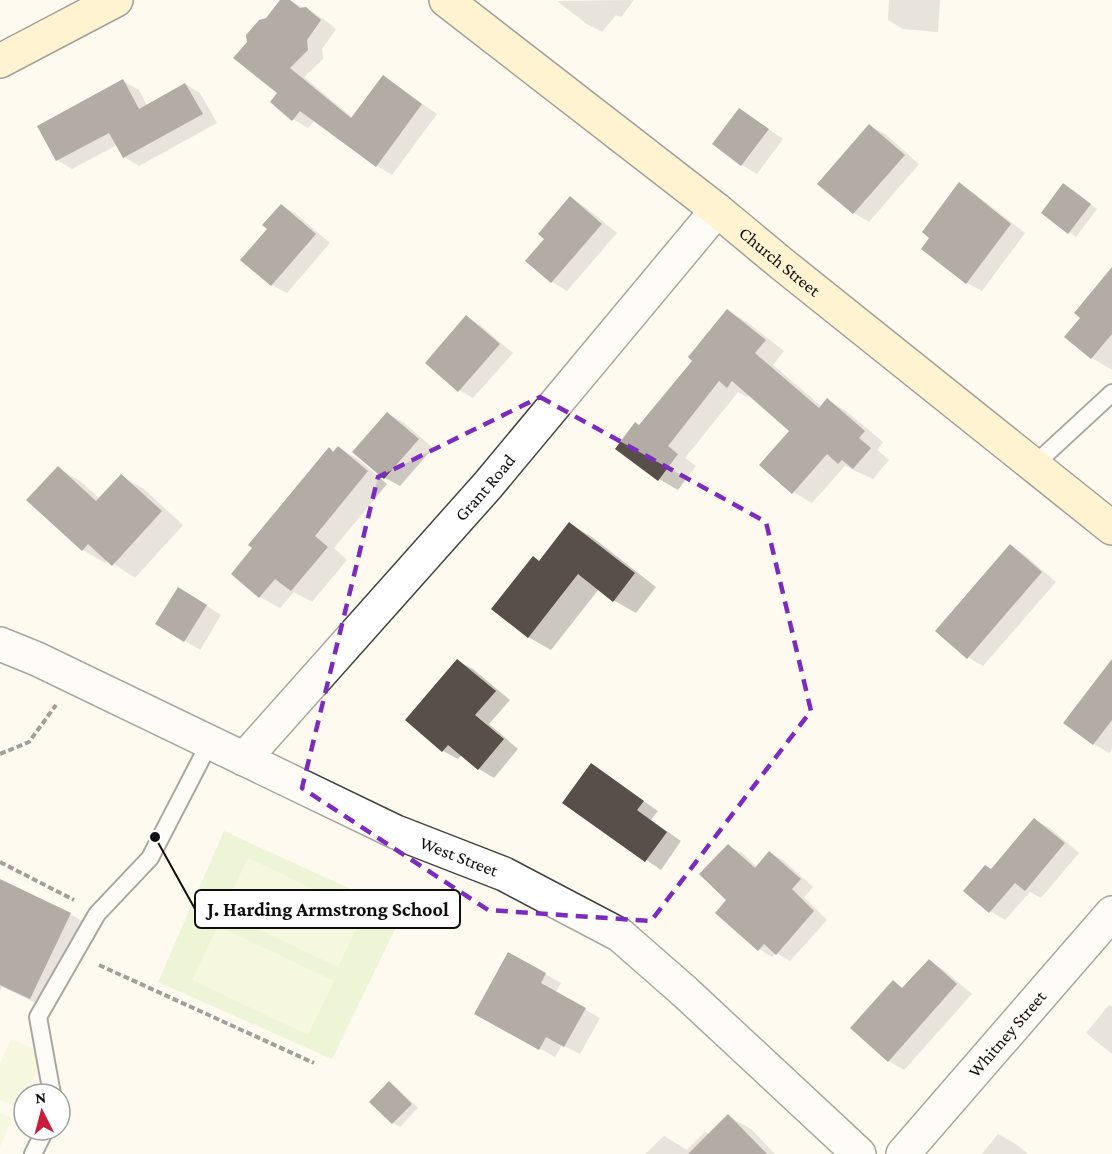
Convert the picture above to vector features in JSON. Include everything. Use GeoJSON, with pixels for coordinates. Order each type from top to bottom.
{"type":"FeatureCollection","features":[{"type":"Feature","properties":{"kind":"street"},"geometry":{"type":"LineString","coordinates":[[0,61],[116,0]]}},
{"type":"Feature","properties":{"kind":"street","name":"Church Street"},"geometry":{"type":"LineString","coordinates":[[446,0],[717,210],[1112,528]]}},
{"type":"Feature","properties":{"kind":"street","name":"Grant Road"},"geometry":{"type":"LineString","coordinates":[[244,759],[488,485],[717,210]]}},
{"type":"Feature","properties":{"kind":"street","name":"West Street"},"geometry":{"type":"LineString","coordinates":[[0,644],[37,659],[396,832],[504,874],[620,935],[684,991],[859,1154]]}},
{"type":"Feature","properties":{"kind":"street","name":"Whitney Street"},"geometry":{"type":"LineString","coordinates":[[903,1154],[1112,913]]}},
{"type":"Feature","properties":{"kind":"lane"},"geometry":{"type":"LineString","coordinates":[[1034,465],[1112,393]]}},
{"type":"Feature","properties":{"kind":"lane"},"geometry":{"type":"LineString","coordinates":[[50,1082],[38,1017],[100,911],[150,858],[210,742]]}},
{"type":"Feature","properties":{"kind":"path"},"geometry":{"type":"LineString","coordinates":[[0,754],[29,742],[60,699]]}},
{"type":"Feature","properties":{"kind":"path"},"geometry":{"type":"LineString","coordinates":[[0,862],[75,901],[100,911]]}},
{"type":"Feature","properties":{"kind":"path"},"geometry":{"type":"LineString","coordinates":[[74,953],[314,1064]]}},
{"type":"Feature","properties":{"kind":"highlighted area"},"geometry":{"type":"Polygon","coordinates":[[[540,397],[766,522],[811,711],[651,921],[488,910],[302,788],[378,477],[540,397]]]}},
{"type":"Feature","properties":{"kind":"green space"},"geometry":{"type":"Polygon","coordinates":[[[224,831],[403,913],[332,1059],[158,982],[224,831]]]}},
{"type":"Feature","properties":{"kind":"green space"},"geometry":{"type":"Polygon","coordinates":[[[248,858],[364,913],[338,967],[222,912],[248,858]]]}},
{"type":"Feature","properties":{"kind":"green space"},"geometry":{"type":"Polygon","coordinates":[[[218,926],[334,981],[308,1035],[192,980],[218,926]]]}},
{"type":"Feature","properties":{"kind":"green space"},"geometry":{"type":"Polygon","coordinates":[[[11,1039],[44,1053],[32,1082],[12,1082],[12,1105],[0,1100],[0,1064],[11,1039]]]}},
{"type":"Feature","properties":{"kind":"green space"},"geometry":{"type":"Polygon","coordinates":[[[0,1113],[12,1118],[0,1147],[0,1113]]]}},
{"type":"Feature","properties":{"kind":"building"},"geometry":{"type":"Polygon","coordinates":[[[280,0],[290,0],[300,8],[306,7],[321,20],[307,40],[308,50],[290,68],[351,118],[383,75],[422,104],[376,167],[300,111],[292,121],[270,102],[277,93],[233,58],[247,42],[246,35],[259,20],[266,18],[280,0]]]}},
{"type":"Feature","properties":{"kind":"building"},"geometry":{"type":"Polygon","coordinates":[[[123,79],[139,109],[185,83],[203,114],[123,158],[109,133],[56,161],[37,126],[123,79]]]}},
{"type":"Feature","properties":{"kind":"building"},"geometry":{"type":"Polygon","coordinates":[[[739,108],[769,129],[741,166],[712,144],[739,108]]]}},
{"type":"Feature","properties":{"kind":"building"},"geometry":{"type":"Polygon","coordinates":[[[869,124],[905,155],[853,214],[817,184],[869,124]]]}},
{"type":"Feature","properties":{"kind":"building"},"geometry":{"type":"Polygon","coordinates":[[[959,182],[1011,224],[966,284],[921,249],[929,238],[922,232],[959,182]]]}},
{"type":"Feature","properties":{"kind":"building"},"geometry":{"type":"Polygon","coordinates":[[[1063,183],[1091,204],[1068,234],[1041,213],[1063,183]]]}},
{"type":"Feature","properties":{"kind":"building"},"geometry":{"type":"Polygon","coordinates":[[[570,196],[602,224],[551,283],[525,261],[544,239],[538,234],[570,196]]]}},
{"type":"Feature","properties":{"kind":"building"},"geometry":{"type":"Polygon","coordinates":[[[281,204],[316,234],[271,286],[240,260],[267,229],[262,225],[281,204]]]}},
{"type":"Feature","properties":{"kind":"building"},"geometry":{"type":"Polygon","coordinates":[[[1112,267],[1112,334],[1091,359],[1064,337],[1080,318],[1074,313],[1112,267]]]}},
{"type":"Feature","properties":{"kind":"building"},"geometry":{"type":"Polygon","coordinates":[[[727,309],[766,340],[755,353],[819,408],[827,398],[865,431],[859,438],[871,448],[853,469],[842,460],[838,464],[827,454],[792,494],[759,465],[789,431],[732,381],[727,388],[719,381],[668,446],[678,454],[658,481],[615,449],[635,422],[639,425],[692,361],[688,357],[727,309]]]}},
{"type":"Feature","properties":{"kind":"building"},"geometry":{"type":"Polygon","coordinates":[[[466,315],[500,344],[458,392],[425,363],[466,315]]]}},
{"type":"Feature","properties":{"kind":"building"},"geometry":{"type":"Polygon","coordinates":[[[387,412],[419,439],[384,479],[352,452],[387,412]]]}},
{"type":"Feature","properties":{"kind":"building"},"geometry":{"type":"Polygon","coordinates":[[[338,446],[368,471],[315,536],[328,547],[291,591],[275,579],[259,598],[231,574],[252,548],[248,545],[329,447],[333,452],[338,446]]]}},
{"type":"Feature","properties":{"kind":"building"},"geometry":{"type":"Polygon","coordinates":[[[58,466],[96,501],[121,474],[162,511],[112,566],[88,544],[82,551],[26,500],[58,466]]]}},
{"type":"Feature","properties":{"kind":"building"},"geometry":{"type":"Polygon","coordinates":[[[569,522],[635,573],[613,602],[578,574],[528,638],[491,609],[533,556],[539,561],[569,522]]]}},
{"type":"Feature","properties":{"kind":"building"},"geometry":{"type":"Polygon","coordinates":[[[1010,544],[1042,572],[967,659],[935,631],[1010,544]]]}},
{"type":"Feature","properties":{"kind":"building"},"geometry":{"type":"Polygon","coordinates":[[[178,587],[207,605],[184,642],[155,624],[178,587]]]}},
{"type":"Feature","properties":{"kind":"building"},"geometry":{"type":"Polygon","coordinates":[[[457,659],[496,691],[475,715],[504,739],[478,770],[448,745],[442,752],[405,720],[457,659]]]}},
{"type":"Feature","properties":{"kind":"building"},"geometry":{"type":"Polygon","coordinates":[[[1112,659],[1112,720],[1093,745],[1063,723],[1112,659]]]}},
{"type":"Feature","properties":{"kind":"building"},"geometry":{"type":"Polygon","coordinates":[[[591,763],[644,801],[637,810],[667,832],[645,862],[562,803],[591,763]]]}},
{"type":"Feature","properties":{"kind":"building"},"geometry":{"type":"Polygon","coordinates":[[[1034,818],[1065,843],[1025,891],[1015,883],[989,913],[963,891],[985,865],[991,869],[1034,818]]]}},
{"type":"Feature","properties":{"kind":"building"},"geometry":{"type":"Polygon","coordinates":[[[728,844],[755,868],[769,851],[801,879],[792,889],[814,911],[776,955],[764,944],[758,951],[715,913],[726,900],[699,874],[728,844]]]}},
{"type":"Feature","properties":{"kind":"building"},"geometry":{"type":"Polygon","coordinates":[[[0,879],[71,913],[30,999],[0,985],[0,879]]]}},
{"type":"Feature","properties":{"kind":"building"},"geometry":{"type":"Polygon","coordinates":[[[508,952],[546,973],[541,983],[586,1008],[564,1047],[546,1037],[539,1050],[474,1014],[508,952]]]}},
{"type":"Feature","properties":{"kind":"building"},"geometry":{"type":"Polygon","coordinates":[[[929,959],[957,984],[888,1062],[850,1028],[893,980],[902,988],[929,959]]]}},
{"type":"Feature","properties":{"kind":"building"},"geometry":{"type":"Polygon","coordinates":[[[389,1081],[412,1104],[392,1124],[369,1102],[389,1081]]]}},
{"type":"Feature","properties":{"kind":"building"},"geometry":{"type":"Polygon","coordinates":[[[728,1114],[767,1154],[688,1154],[728,1114]]]}},
{"type":"Feature","properties":{"kind":"place","name":"J. Harding Armstrong School"},"geometry":{"type":"Point","coordinates":[155,837]}}]}
